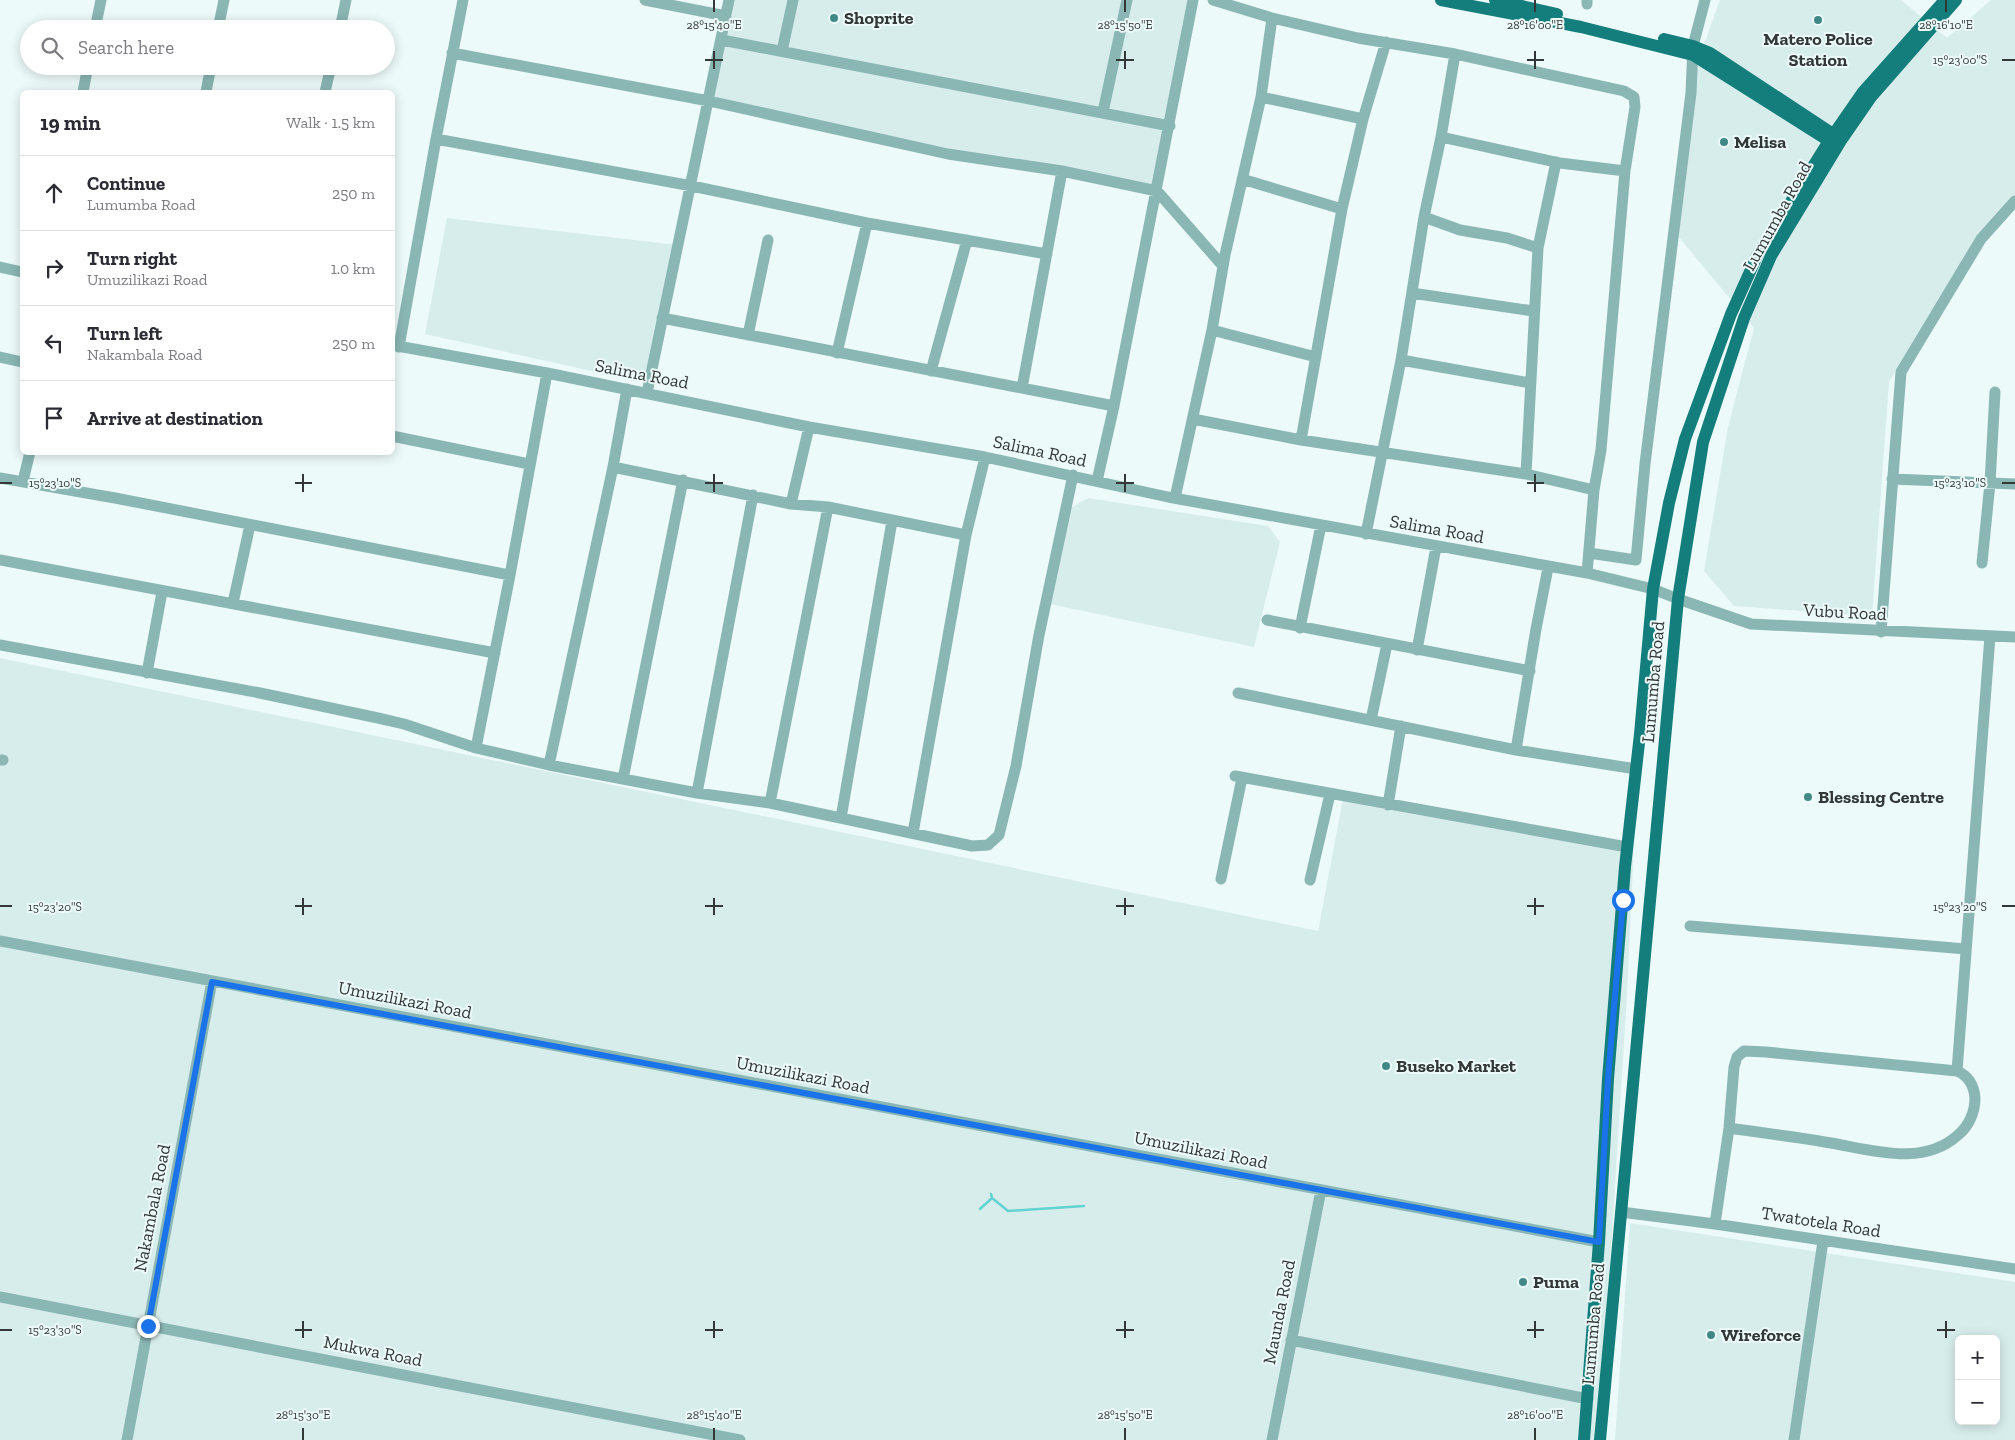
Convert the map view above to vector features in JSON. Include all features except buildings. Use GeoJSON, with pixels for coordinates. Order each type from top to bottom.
{"type":"FeatureCollection","features":[{"type":"Feature","properties":{"kind":"main road"},"geometry":{"type":"LineString","coordinates":[[1442,0],[1710,53],[1741,72],[1836,140]]}},
{"type":"Feature","properties":{"kind":"main road"},"geometry":{"type":"LineString","coordinates":[[1495,0],[1693,51]]}},
{"type":"Feature","properties":{"kind":"main road","name":"Lumumba Road"},"geometry":{"type":"LineString","coordinates":[[1584,1440],[1599,1242],[1608,1079],[1628,847],[1653,589],[1669,502],[1685,439],[1731,314],[1757,256],[1878,75],[1945,0]]}},
{"type":"Feature","properties":{"kind":"main road","name":"Lumumba Road"},"geometry":{"type":"LineString","coordinates":[[1600,1440],[1678,600],[1703,442],[1744,318],[1771,256],[1836,140],[1956,0]]}},
{"type":"Feature","properties":{"kind":"street"},"geometry":{"type":"LineString","coordinates":[[97,20],[101,0]]}},
{"type":"Feature","properties":{"kind":"street"},"geometry":{"type":"LineString","coordinates":[[220,20],[224,0]]}},
{"type":"Feature","properties":{"kind":"street"},"geometry":{"type":"LineString","coordinates":[[342,20],[346,0]]}},
{"type":"Feature","properties":{"kind":"street"},"geometry":{"type":"LineString","coordinates":[[396,346],[463,0]]}},
{"type":"Feature","properties":{"kind":"street"},"geometry":{"type":"LineString","coordinates":[[645,0],[726,16]]}},
{"type":"Feature","properties":{"kind":"street"},"geometry":{"type":"LineString","coordinates":[[647,393],[730,0]]}},
{"type":"Feature","properties":{"kind":"street"},"geometry":{"type":"LineString","coordinates":[[782,51],[793,0]]}},
{"type":"Feature","properties":{"kind":"street"},"geometry":{"type":"LineString","coordinates":[[1103,112],[1127,0]]}},
{"type":"Feature","properties":{"kind":"street"},"geometry":{"type":"LineString","coordinates":[[1097,481],[1114,406],[1170,126],[1193,0]]}},
{"type":"Feature","properties":{"kind":"street"},"geometry":{"type":"LineString","coordinates":[[1214,0],[1272,18],[1358,38],[1455,54],[1624,91],[1634,97],[1635,107],[1625,171],[1601,450],[1594,490],[1587,573]]}},
{"type":"Feature","properties":{"kind":"street"},"geometry":{"type":"LineString","coordinates":[[1589,553],[1636,560],[1645,464],[1691,93],[1693,51],[1705,0]]}},
{"type":"Feature","properties":{"kind":"street"},"geometry":{"type":"LineString","coordinates":[[1175,498],[1212,330],[1223,266],[1261,97],[1272,18]]}},
{"type":"Feature","properties":{"kind":"street"},"geometry":{"type":"LineString","coordinates":[[722,40],[1170,126]]}},
{"type":"Feature","properties":{"kind":"street"},"geometry":{"type":"LineString","coordinates":[[1301,440],[1342,209],[1362,119],[1386,42]]}},
{"type":"Feature","properties":{"kind":"street"},"geometry":{"type":"LineString","coordinates":[[452,52],[709,101],[948,154],[1062,171],[1157,191],[1223,266]]}},
{"type":"Feature","properties":{"kind":"street"},"geometry":{"type":"LineString","coordinates":[[1366,534],[1401,360],[1424,217],[1441,137],[1455,54]]}},
{"type":"Feature","properties":{"kind":"street"},"geometry":{"type":"LineString","coordinates":[[83,90],[86,75]]}},
{"type":"Feature","properties":{"kind":"street"},"geometry":{"type":"LineString","coordinates":[[206,90],[209,75]]}},
{"type":"Feature","properties":{"kind":"street"},"geometry":{"type":"LineString","coordinates":[[326,90],[329,75]]}},
{"type":"Feature","properties":{"kind":"street"},"geometry":{"type":"LineString","coordinates":[[1261,97],[1362,119]]}},
{"type":"Feature","properties":{"kind":"street"},"geometry":{"type":"LineString","coordinates":[[1441,137],[1556,162],[1625,171]]}},
{"type":"Feature","properties":{"kind":"street"},"geometry":{"type":"LineString","coordinates":[[436,139],[692,186],[867,223],[1047,254]]}},
{"type":"Feature","properties":{"kind":"street"},"geometry":{"type":"LineString","coordinates":[[1526,474],[1533,311],[1538,248],[1556,162]]}},
{"type":"Feature","properties":{"kind":"street"},"geometry":{"type":"LineString","coordinates":[[1022,388],[1062,171]]}},
{"type":"Feature","properties":{"kind":"street"},"geometry":{"type":"LineString","coordinates":[[1242,179],[1342,209]]}},
{"type":"Feature","properties":{"kind":"street"},"geometry":{"type":"LineString","coordinates":[[1881,632],[1900,372],[1981,239],[2015,201]]}},
{"type":"Feature","properties":{"kind":"street"},"geometry":{"type":"LineString","coordinates":[[1424,217],[1460,230],[1507,238],[1538,248]]}},
{"type":"Feature","properties":{"kind":"street"},"geometry":{"type":"LineString","coordinates":[[837,353],[867,223]]}},
{"type":"Feature","properties":{"kind":"street"},"geometry":{"type":"LineString","coordinates":[[748,335],[768,240]]}},
{"type":"Feature","properties":{"kind":"street"},"geometry":{"type":"LineString","coordinates":[[931,371],[967,240]]}},
{"type":"Feature","properties":{"kind":"street"},"geometry":{"type":"LineString","coordinates":[[0,267],[20,272]]}},
{"type":"Feature","properties":{"kind":"street"},"geometry":{"type":"LineString","coordinates":[[1412,293],[1533,311]]}},
{"type":"Feature","properties":{"kind":"street"},"geometry":{"type":"LineString","coordinates":[[662,318],[1114,406]]}},
{"type":"Feature","properties":{"kind":"street"},"geometry":{"type":"LineString","coordinates":[[1212,330],[1316,357]]}},
{"type":"Feature","properties":{"kind":"street","name":"Salima Road"},"geometry":{"type":"LineString","coordinates":[[396,346],[547,373],[809,427],[985,456],[1175,498],[1548,568],[1587,573],[1653,589],[1678,600]]}},
{"type":"Feature","properties":{"kind":"street"},"geometry":{"type":"LineString","coordinates":[[0,357],[20,362]]}},
{"type":"Feature","properties":{"kind":"street"},"geometry":{"type":"LineString","coordinates":[[1401,360],[1530,383]]}},
{"type":"Feature","properties":{"kind":"street"},"geometry":{"type":"LineString","coordinates":[[476,748],[547,373]]}},
{"type":"Feature","properties":{"kind":"street"},"geometry":{"type":"LineString","coordinates":[[548,765],[613,467],[627,389]]}},
{"type":"Feature","properties":{"kind":"street"},"geometry":{"type":"LineString","coordinates":[[1982,564],[1990,483],[1995,392]]}},
{"type":"Feature","properties":{"kind":"street"},"geometry":{"type":"LineString","coordinates":[[1193,420],[1301,440],[1526,474],[1594,490]]}},
{"type":"Feature","properties":{"kind":"street"},"geometry":{"type":"LineString","coordinates":[[791,504],[809,427]]}},
{"type":"Feature","properties":{"kind":"street"},"geometry":{"type":"LineString","coordinates":[[395,437],[529,464]]}},
{"type":"Feature","properties":{"kind":"street"},"geometry":{"type":"LineString","coordinates":[[23,481],[29,455]]}},
{"type":"Feature","properties":{"kind":"street"},"geometry":{"type":"LineString","coordinates":[[913,833],[966,535],[985,456]]}},
{"type":"Feature","properties":{"kind":"street"},"geometry":{"type":"LineString","coordinates":[[613,467],[683,480],[791,504],[828,507],[966,535]]}},
{"type":"Feature","properties":{"kind":"street"},"geometry":{"type":"LineString","coordinates":[[0,645],[260,693],[378,718],[404,724],[476,748],[548,765],[697,793],[770,804],[972,846],[988,845],[999,835],[1016,766],[1039,635],[1073,475]]}},
{"type":"Feature","properties":{"kind":"street"},"geometry":{"type":"LineString","coordinates":[[0,478],[510,575]]}},
{"type":"Feature","properties":{"kind":"street"},"geometry":{"type":"LineString","coordinates":[[1892,479],[2015,484]]}},
{"type":"Feature","properties":{"kind":"street"},"geometry":{"type":"LineString","coordinates":[[623,779],[683,480]]}},
{"type":"Feature","properties":{"kind":"street"},"geometry":{"type":"LineString","coordinates":[[697,793],[753,495]]}},
{"type":"Feature","properties":{"kind":"street"},"geometry":{"type":"LineString","coordinates":[[770,804],[828,507]]}},
{"type":"Feature","properties":{"kind":"street"},"geometry":{"type":"LineString","coordinates":[[841,818],[892,521]]}},
{"type":"Feature","properties":{"kind":"street"},"geometry":{"type":"LineString","coordinates":[[233,603],[250,525]]}},
{"type":"Feature","properties":{"kind":"street"},"geometry":{"type":"LineString","coordinates":[[1300,628],[1321,525]]}},
{"type":"Feature","properties":{"kind":"street"},"geometry":{"type":"LineString","coordinates":[[1417,650],[1436,547]]}},
{"type":"Feature","properties":{"kind":"street"},"geometry":{"type":"LineString","coordinates":[[0,560],[162,592],[233,603],[301,618],[495,653]]}},
{"type":"Feature","properties":{"kind":"street"},"geometry":{"type":"LineString","coordinates":[[1516,750],[1548,568]]}},
{"type":"Feature","properties":{"kind":"street"},"geometry":{"type":"LineString","coordinates":[[147,673],[162,592]]}},
{"type":"Feature","properties":{"kind":"street","name":"Vubu Road"},"geometry":{"type":"LineString","coordinates":[[1678,600],[1751,624],[1881,632],[2015,637]]}},
{"type":"Feature","properties":{"kind":"street"},"geometry":{"type":"LineString","coordinates":[[1267,620],[1300,628],[1530,671]]}},
{"type":"Feature","properties":{"kind":"street"},"geometry":{"type":"LineString","coordinates":[[1958,1071],[1990,636]]}},
{"type":"Feature","properties":{"kind":"street"},"geometry":{"type":"LineString","coordinates":[[1371,720],[1387,644]]}},
{"type":"Feature","properties":{"kind":"street"},"geometry":{"type":"LineString","coordinates":[[1238,693],[1516,750],[1636,769]]}},
{"type":"Feature","properties":{"kind":"street"},"geometry":{"type":"LineString","coordinates":[[1388,805],[1401,726]]}},
{"type":"Feature","properties":{"kind":"street"},"geometry":{"type":"LineString","coordinates":[[1221,879],[1239,777],[1628,847]]}},
{"type":"Feature","properties":{"kind":"street"},"geometry":{"type":"LineString","coordinates":[[1310,880],[1330,794]]}},
{"type":"Feature","properties":{"kind":"street"},"geometry":{"type":"LineString","coordinates":[[1690,926],[1966,949]]}},
{"type":"Feature","properties":{"kind":"street","name":"Umuzilikazi Road"},"geometry":{"type":"LineString","coordinates":[[0,941],[1599,1242]]}},
{"type":"Feature","properties":{"kind":"street","name":"Nakambala Road"},"geometry":{"type":"LineString","coordinates":[[127,1440],[212,982]]}},
{"type":"Feature","properties":{"kind":"street"},"geometry":{"type":"LineString","coordinates":[[1716,1224],[1729,1128],[1734,1067],[1737,1057],[1744,1051],[1958,1071],[1965,1074],[1974,1089],[1974,1110],[1964,1130],[1948,1144],[1927,1151],[1902,1154],[1883,1152],[1831,1142],[1729,1128]]}},
{"type":"Feature","properties":{"kind":"street","name":"Maunda Road"},"geometry":{"type":"LineString","coordinates":[[1272,1440],[1322,1190]]}},
{"type":"Feature","properties":{"kind":"street","name":"Twatotela Road"},"geometry":{"type":"LineString","coordinates":[[1621,1212],[1716,1224],[2015,1270]]}},
{"type":"Feature","properties":{"kind":"street"},"geometry":{"type":"LineString","coordinates":[[1794,1440],[1823,1240]]}},
{"type":"Feature","properties":{"kind":"street","name":"Mukwa Road"},"geometry":{"type":"LineString","coordinates":[[0,1297],[740,1440]]}},
{"type":"Feature","properties":{"kind":"street"},"geometry":{"type":"LineString","coordinates":[[1291,1340],[1588,1399]]}},
{"type":"Feature","properties":{"kind":"shaded area"},"geometry":{"type":"Polygon","coordinates":[[[731,0],[1194,0],[1157,191],[710,100],[731,0]]]}},
{"type":"Feature","properties":{"kind":"shaded area"},"geometry":{"type":"Polygon","coordinates":[[[1720,0],[1901,0],[1947,38],[1991,0],[2015,0],[2015,195],[1976,237],[1889,382],[1872,616],[1734,606],[1704,571],[1728,427],[1754,328],[1678,236],[1695,69],[1720,0]]]}},
{"type":"Feature","properties":{"kind":"shaded area"},"geometry":{"type":"Polygon","coordinates":[[[447,218],[677,245],[646,383],[425,334],[447,218]]]}},
{"type":"Feature","properties":{"kind":"shaded area"},"geometry":{"type":"Polygon","coordinates":[[[1088,498],[1268,526],[1280,542],[1254,647],[1050,604],[1069,509],[1088,498]]]}},
{"type":"Feature","properties":{"kind":"shaded area"},"geometry":{"type":"Polygon","coordinates":[[[0,658],[1318,931],[1343,799],[1587,843],[1634,842],[1627,995],[1599,1440],[0,1440],[0,658]]]}},
{"type":"Feature","properties":{"kind":"shaded area"},"geometry":{"type":"Polygon","coordinates":[[[1630,1223],[2015,1282],[2015,1440],[1615,1440],[1630,1223]]]}},
{"type":"Feature","properties":{"kind":"waterway"},"geometry":{"type":"LineString","coordinates":[[991,1194],[992,1198],[1008,1211],[1084,1206]]}},
{"type":"Feature","properties":{"kind":"waterway"},"geometry":{"type":"LineString","coordinates":[[980,1209],[992,1198]]}},
{"type":"Feature","properties":{"kind":"place","name":"Shoprite"},"geometry":{"type":"Point","coordinates":[834,18]}},
{"type":"Feature","properties":{"kind":"place","name":"Matero Police Station"},"geometry":{"type":"Point","coordinates":[1818,20]}},
{"type":"Feature","properties":{"kind":"place","name":"Melisa"},"geometry":{"type":"Point","coordinates":[1724,142]}},
{"type":"Feature","properties":{"kind":"place","name":"Blessing Centre"},"geometry":{"type":"Point","coordinates":[1808,797]}},
{"type":"Feature","properties":{"kind":"place","name":"Buseko Market"},"geometry":{"type":"Point","coordinates":[1386,1066]}},
{"type":"Feature","properties":{"kind":"place","name":"Puma"},"geometry":{"type":"Point","coordinates":[1523,1282]}},
{"type":"Feature","properties":{"kind":"place","name":"Wireforce"},"geometry":{"type":"Point","coordinates":[1711,1335]}},
{"type":"Feature","properties":{"kind":"route"},"geometry":{"type":"LineString","coordinates":[[148,1326],[212,982],[1599,1242],[1608,1079],[1623,900]]}}]}
